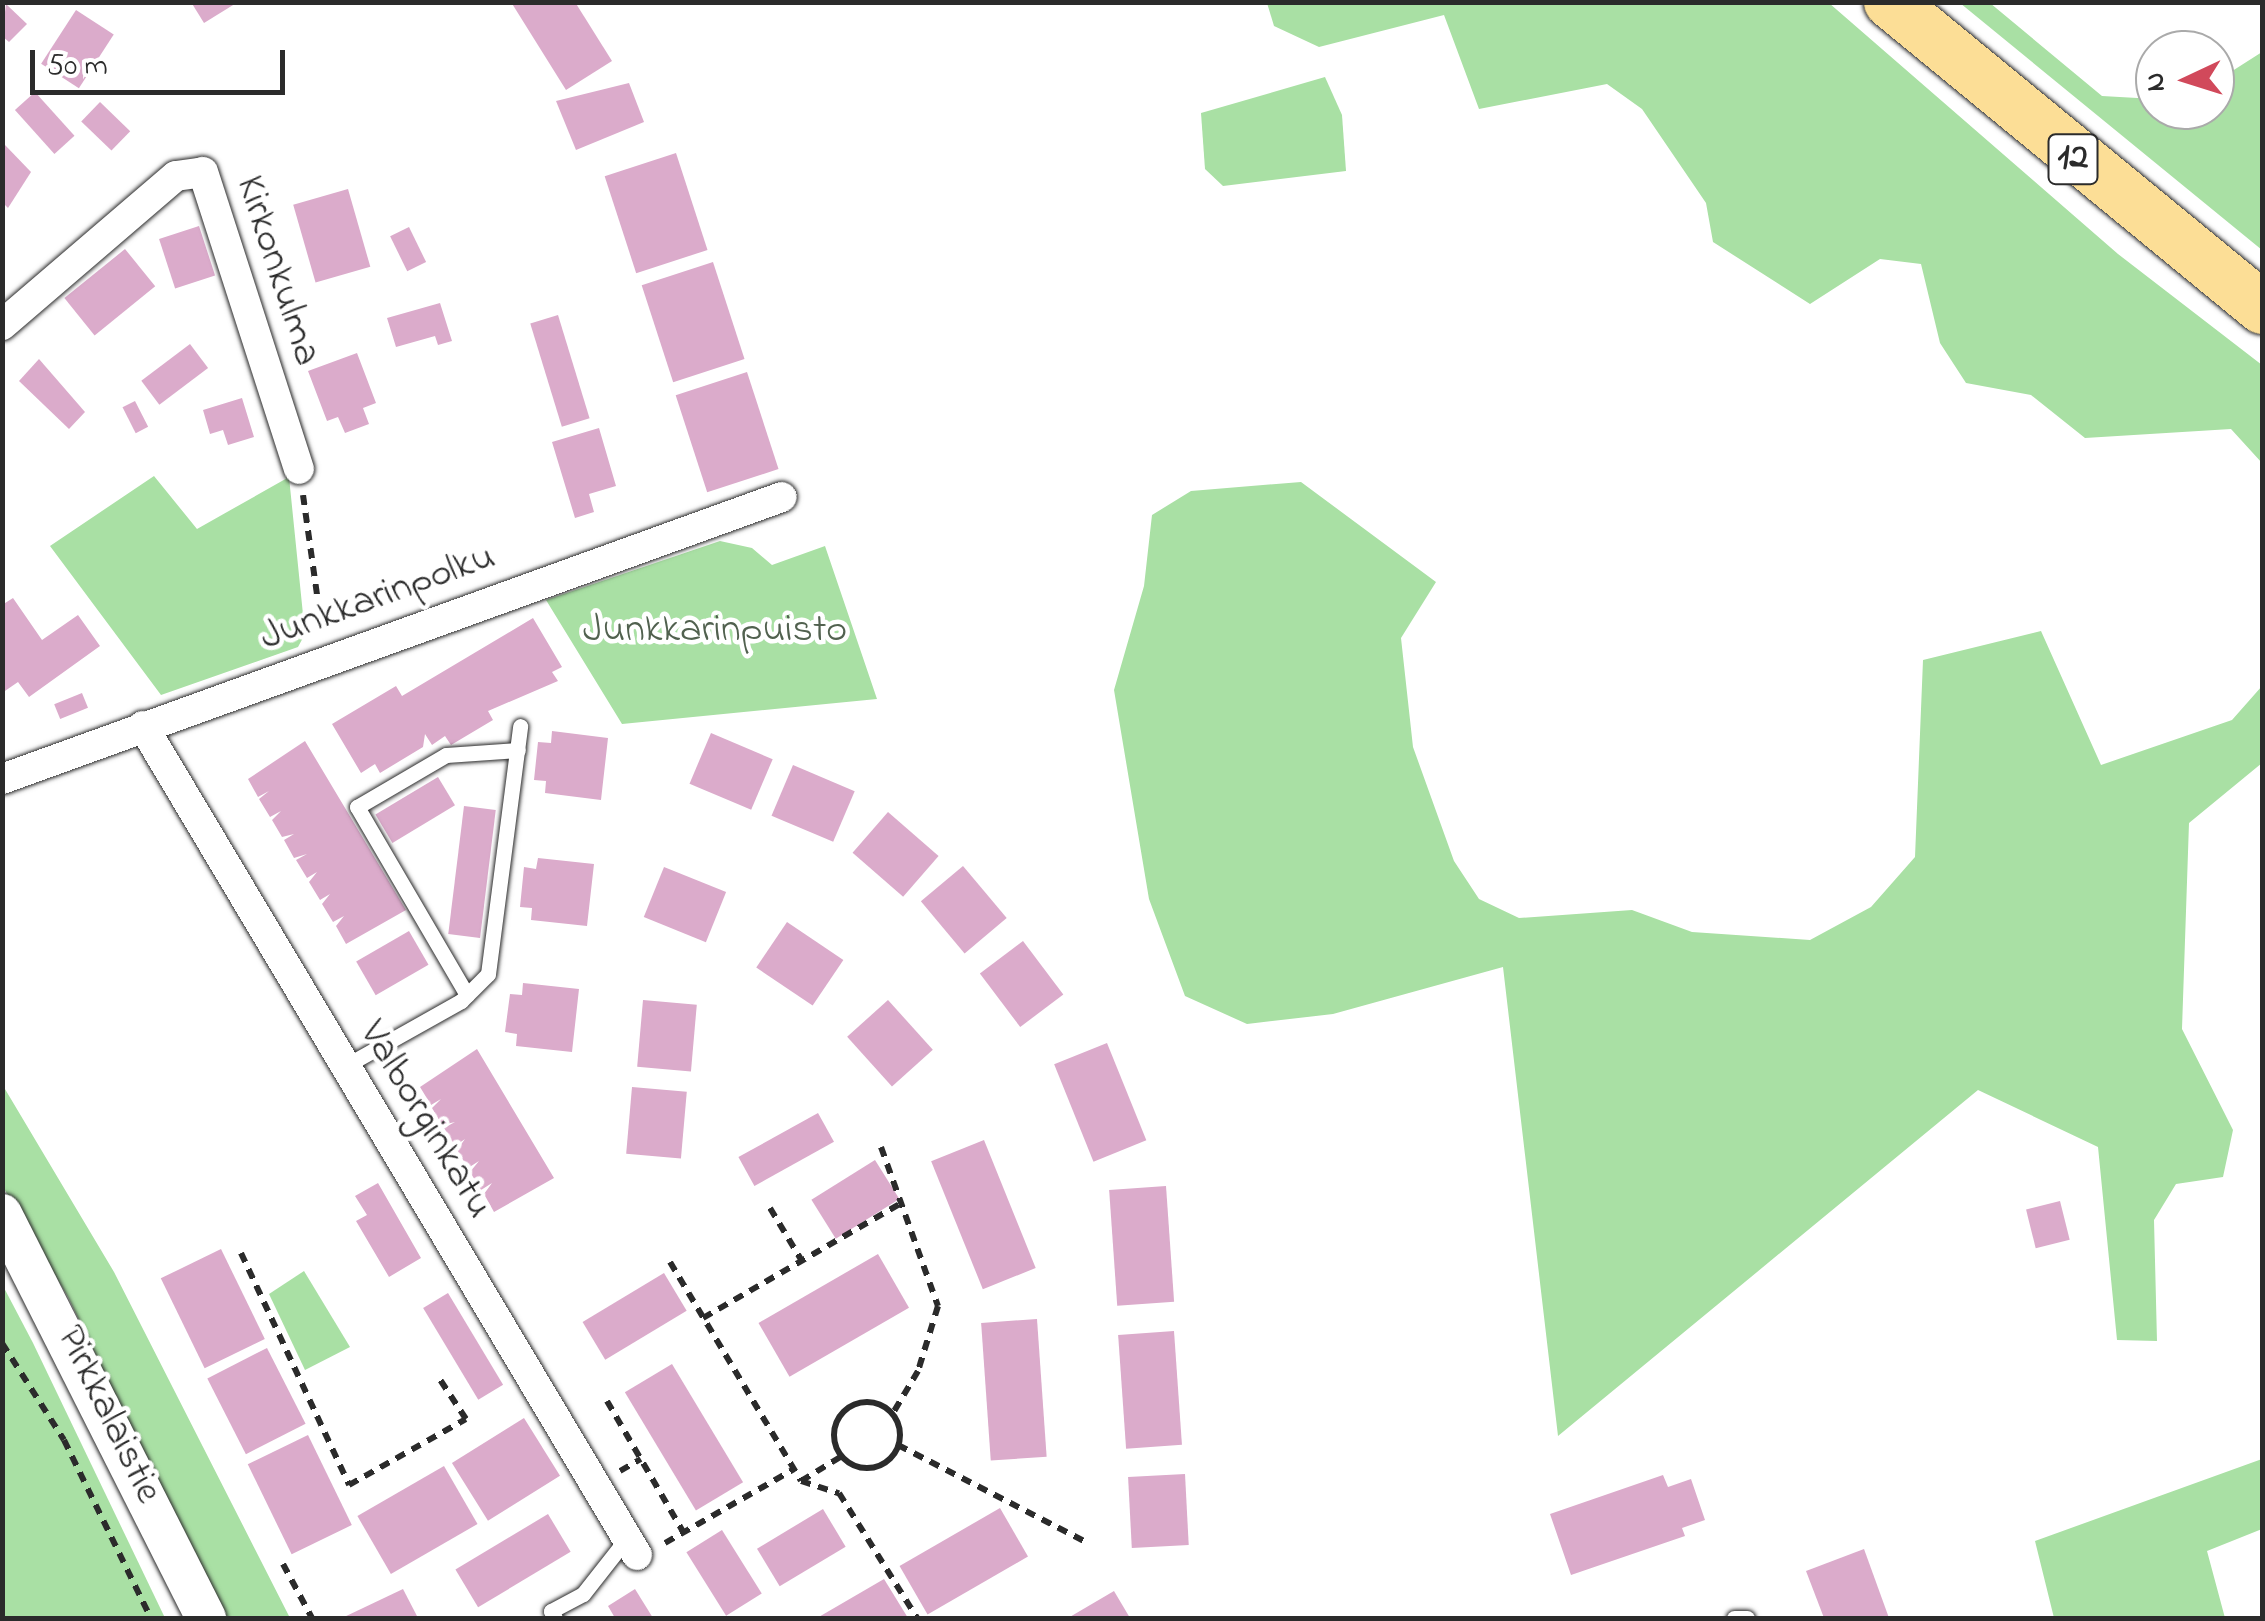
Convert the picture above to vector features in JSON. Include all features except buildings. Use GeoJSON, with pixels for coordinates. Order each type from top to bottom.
{"type":"FeatureCollection","features":[{"type":"Feature","properties":{"kind":"highway","name":"12"},"geometry":{"type":"LineString","coordinates":[[1890,2],[2262,308]]}},
{"type":"Feature","properties":{"kind":"street","name":"Kirkonkulma"},"geometry":{"type":"LineString","coordinates":[[2,324],[176,176],[203,172],[299,469]]}},
{"type":"Feature","properties":{"kind":"street","name":"Junkkarinpolku"},"geometry":{"type":"LineString","coordinates":[[2,779],[326,658],[782,497]]}},
{"type":"Feature","properties":{"kind":"street","name":"Valborginkatu"},"geometry":{"type":"LineString","coordinates":[[143,726],[632,1547]]}},
{"type":"Feature","properties":{"kind":"street","name":"Pirkkalaistie"},"geometry":{"type":"LineString","coordinates":[[2,1214],[206,1618]]}},
{"type":"Feature","properties":{"kind":"lane"},"geometry":{"type":"LineString","coordinates":[[346,1065],[467,995],[499,943],[520,726]]}},
{"type":"Feature","properties":{"kind":"lane"},"geometry":{"type":"LineString","coordinates":[[467,995],[356,807],[446,754],[518,750]]}},
{"type":"Feature","properties":{"kind":"lane"},"geometry":{"type":"LineString","coordinates":[[555,1618],[550,1610],[582,1594],[632,1547]]}},
{"type":"Feature","properties":{"kind":"lane"},"geometry":{"type":"LineString","coordinates":[[1734,1618],[1747,1618]]}},
{"type":"Feature","properties":{"kind":"path"},"geometry":{"type":"LineString","coordinates":[[299,469],[326,658]]}},
{"type":"Feature","properties":{"kind":"path"},"geometry":{"type":"LineString","coordinates":[[881,1147],[938,1306],[918,1371],[892,1413],[898,1444]]}},
{"type":"Feature","properties":{"kind":"path"},"geometry":{"type":"LineString","coordinates":[[704,1318],[903,1202]]}},
{"type":"Feature","properties":{"kind":"path"},"geometry":{"type":"LineString","coordinates":[[770,1208],[802,1262]]}},
{"type":"Feature","properties":{"kind":"path"},"geometry":{"type":"LineString","coordinates":[[241,1253],[348,1485],[466,1420],[437,1375]]}},
{"type":"Feature","properties":{"kind":"path"},"geometry":{"type":"LineString","coordinates":[[670,1262],[801,1482],[839,1493],[918,1618]]}},
{"type":"Feature","properties":{"kind":"path"},"geometry":{"type":"LineString","coordinates":[[2,1342],[64,1440],[151,1618]]}},
{"type":"Feature","properties":{"kind":"path"},"geometry":{"type":"LineString","coordinates":[[607,1402],[686,1535]]}},
{"type":"Feature","properties":{"kind":"path"},"geometry":{"type":"LineString","coordinates":[[842,1456],[834,1432],[846,1410],[870,1402],[892,1413]]}},
{"type":"Feature","properties":{"kind":"path"},"geometry":{"type":"LineString","coordinates":[[801,1482],[842,1456],[878,1466],[898,1444]]}},
{"type":"Feature","properties":{"kind":"path"},"geometry":{"type":"LineString","coordinates":[[898,1444],[1086,1542]]}},
{"type":"Feature","properties":{"kind":"path"},"geometry":{"type":"LineString","coordinates":[[632,1547],[686,1535],[794,1469]]}},
{"type":"Feature","properties":{"kind":"path"},"geometry":{"type":"LineString","coordinates":[[283,1564],[312,1618]]}},
{"type":"Feature","properties":{"kind":"green space"},"geometry":{"type":"Polygon","coordinates":[[[1267,3],[1829,3],[2118,254],[2262,365],[2262,463],[2231,429],[2085,438],[2031,395],[1966,383],[1940,343],[1921,264],[1880,259],[1810,304],[1713,242],[1706,203],[1642,109],[1607,84],[1479,109],[1444,15],[1319,47],[1274,26],[1267,3]]]}},
{"type":"Feature","properties":{"kind":"green space"},"geometry":{"type":"Polygon","coordinates":[[[1960,3],[1990,3],[2102,96],[2135,98],[2135,130],[2235,130],[2235,69],[2262,52],[2262,250],[1960,3]]]}},
{"type":"Feature","properties":{"kind":"green space"},"geometry":{"type":"Polygon","coordinates":[[[1325,77],[1342,115],[1346,171],[1223,186],[1205,169],[1201,113],[1325,77]]]}},
{"type":"Feature","properties":{"kind":"green space"},"geometry":{"type":"Polygon","coordinates":[[[154,476],[197,529],[289,477],[305,634],[298,647],[161,695],[50,546],[154,476]]]}},
{"type":"Feature","properties":{"kind":"green space"},"geometry":{"type":"Polygon","coordinates":[[[1301,482],[1436,582],[1401,638],[1413,747],[1454,861],[1479,899],[1519,918],[1632,910],[1692,932],[1810,940],[1871,907],[1915,857],[1923,660],[2041,631],[2101,765],[2232,720],[2262,686],[2262,763],[2189,823],[2182,1029],[2233,1130],[2223,1177],[2176,1184],[2154,1220],[2157,1341],[2117,1340],[2098,1147],[1978,1090],[1558,1436],[1503,967],[1333,1014],[1247,1024],[1185,996],[1149,899],[1114,690],[1144,586],[1152,515],[1191,491],[1301,482]]]}},
{"type":"Feature","properties":{"kind":"green space","name":"Junkkarinpuisto"},"geometry":{"type":"Polygon","coordinates":[[[720,541],[752,548],[772,565],[825,546],[877,699],[622,724],[546,600],[720,541]]]}},
{"type":"Feature","properties":{"kind":"green space"},"geometry":{"type":"Polygon","coordinates":[[[2,1084],[114,1272],[290,1618],[223,1618],[68,1297],[3,1187],[2,1084]]]}},
{"type":"Feature","properties":{"kind":"green space"},"geometry":{"type":"Polygon","coordinates":[[[304,1271],[350,1347],[305,1370],[269,1294],[304,1271]]]}},
{"type":"Feature","properties":{"kind":"green space"},"geometry":{"type":"Polygon","coordinates":[[[2,1284],[33,1343],[165,1618],[3,1618],[2,1284]]]}},
{"type":"Feature","properties":{"kind":"green space"},"geometry":{"type":"Polygon","coordinates":[[[2262,1459],[2262,1529],[2207,1551],[2225,1618],[2054,1618],[2035,1541],[2262,1459]]]}}]}
